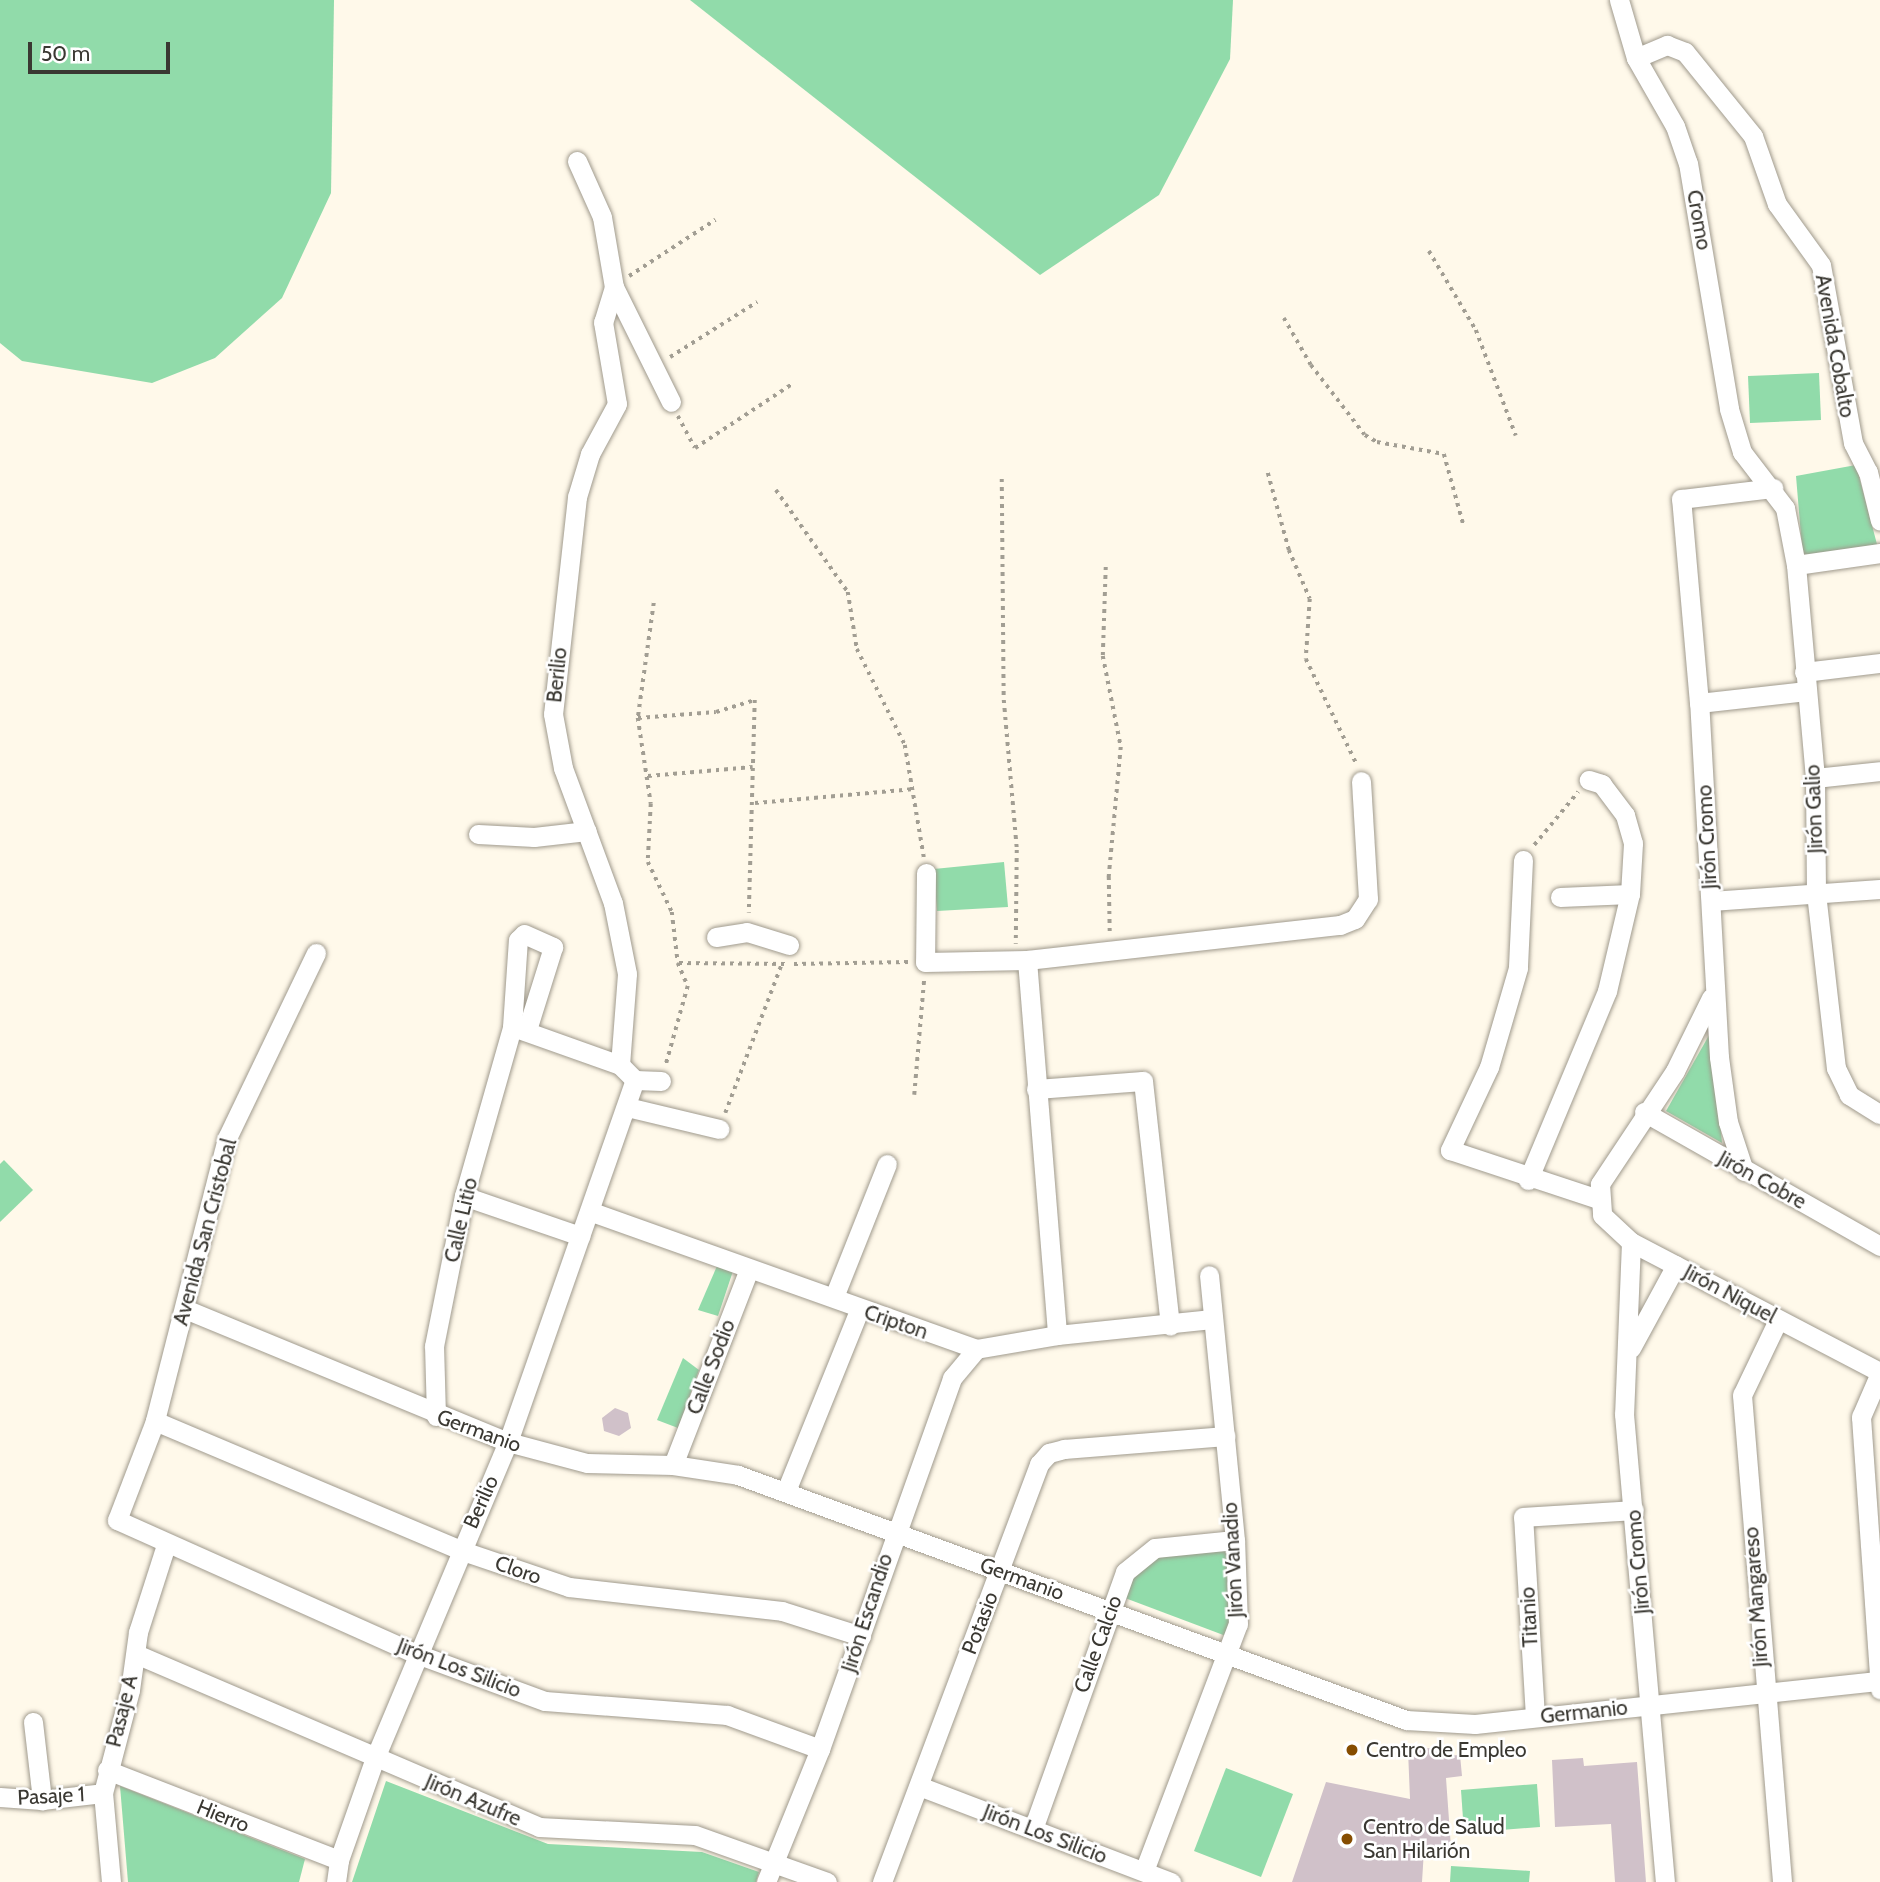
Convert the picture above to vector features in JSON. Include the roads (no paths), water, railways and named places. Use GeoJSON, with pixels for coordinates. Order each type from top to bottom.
{"type":"FeatureCollection","features":[{"type":"Feature","properties":{"kind":"street","name":"Cromo"},"geometry":{"type":"LineString","coordinates":[[1619,0],[1636,58],[1675,126],[1688,163],[1729,409],[1742,452]]}},
{"type":"Feature","properties":{"kind":"street","name":"Avenida Cobalto"},"geometry":{"type":"LineString","coordinates":[[1636,58],[1667,46],[1685,52],[1753,136],[1777,204],[1821,265],[1853,443],[1868,472],[1880,521]]}},
{"type":"Feature","properties":{"kind":"street"},"geometry":{"type":"LineString","coordinates":[[577,161],[601,217],[614,286],[671,402]]}},
{"type":"Feature","properties":{"kind":"street","name":"Berilio"},"geometry":{"type":"LineString","coordinates":[[614,286],[603,322],[617,404],[590,454],[577,497],[553,714],[563,768],[613,903],[627,974],[620,1065]]}},
{"type":"Feature","properties":{"kind":"street","name":"Jirón Galio"},"geometry":{"type":"LineString","coordinates":[[1742,452],[1773,488],[1785,508],[1796,565],[1815,778],[1816,894],[1838,1076],[1849,1095],[1880,1114]]}},
{"type":"Feature","properties":{"kind":"street","name":"Jirón Cromo"},"geometry":{"type":"LineString","coordinates":[[1744,1171],[1728,1122],[1713,991],[1711,901],[1699,703],[1681,499],[1773,488]]}},
{"type":"Feature","properties":{"kind":"street"},"geometry":{"type":"LineString","coordinates":[[1796,565],[1880,553]]}},
{"type":"Feature","properties":{"kind":"street"},"geometry":{"type":"LineString","coordinates":[[1699,703],[1880,663]]}},
{"type":"Feature","properties":{"kind":"street"},"geometry":{"type":"LineString","coordinates":[[1815,778],[1880,771]]}},
{"type":"Feature","properties":{"kind":"street"},"geometry":{"type":"LineString","coordinates":[[1528,1180],[1607,991],[1630,894],[1633,843],[1625,815],[1602,784],[1589,780]]}},
{"type":"Feature","properties":{"kind":"street"},"geometry":{"type":"LineString","coordinates":[[926,873],[925,962],[1021,960],[1354,919],[1368,899],[1361,781]]}},
{"type":"Feature","properties":{"kind":"street"},"geometry":{"type":"LineString","coordinates":[[478,835],[534,837],[587,831]]}},
{"type":"Feature","properties":{"kind":"street"},"geometry":{"type":"LineString","coordinates":[[1522,860],[1518,968],[1489,1067],[1450,1150],[1528,1180],[1598,1199],[1600,1184],[1644,1112],[1687,1051],[1713,991]]}},
{"type":"Feature","properties":{"kind":"street"},"geometry":{"type":"LineString","coordinates":[[1711,901],[1880,889]]}},
{"type":"Feature","properties":{"kind":"street"},"geometry":{"type":"LineString","coordinates":[[1560,897],[1630,894]]}},
{"type":"Feature","properties":{"kind":"street"},"geometry":{"type":"LineString","coordinates":[[716,937],[747,932],[789,945]]}},
{"type":"Feature","properties":{"kind":"street","name":"Avenida San Cristobal"},"geometry":{"type":"LineString","coordinates":[[117,1520],[155,1421],[227,1138],[316,953]]}},
{"type":"Feature","properties":{"kind":"street"},"geometry":{"type":"LineString","coordinates":[[1021,960],[1036,1089],[1057,1335]]}},
{"type":"Feature","properties":{"kind":"street","name":"Calle Litio"},"geometry":{"type":"LineString","coordinates":[[436,1416],[434,1346],[464,1196],[519,1029],[620,1065]]}},
{"type":"Feature","properties":{"kind":"street"},"geometry":{"type":"LineString","coordinates":[[620,1065],[635,1080],[661,1081]]}},
{"type":"Feature","properties":{"kind":"street","name":"Berilio"},"geometry":{"type":"LineString","coordinates":[[336,1882],[339,1860],[375,1758],[460,1550],[508,1442],[580,1236],[592,1213],[635,1080]]}},
{"type":"Feature","properties":{"kind":"street"},"geometry":{"type":"LineString","coordinates":[[1036,1089],[1143,1081],[1170,1326]]}},
{"type":"Feature","properties":{"kind":"street"},"geometry":{"type":"LineString","coordinates":[[627,1107],[719,1129]]}},
{"type":"Feature","properties":{"kind":"street","name":"Jirón Cobre"},"geometry":{"type":"LineString","coordinates":[[1644,1112],[1880,1246]]}},
{"type":"Feature","properties":{"kind":"street"},"geometry":{"type":"LineString","coordinates":[[834,1297],[887,1164]]}},
{"type":"Feature","properties":{"kind":"street"},"geometry":{"type":"LineString","coordinates":[[464,1196],[580,1236]]}},
{"type":"Feature","properties":{"kind":"street","name":"Jirón Niquel"},"geometry":{"type":"LineString","coordinates":[[1598,1199],[1612,1230],[1631,1242],[1880,1372]]}},
{"type":"Feature","properties":{"kind":"street","name":"Cripton"},"geometry":{"type":"LineString","coordinates":[[592,1213],[834,1297],[859,1310],[976,1349],[1057,1335],[1170,1326],[1212,1319]]}},
{"type":"Feature","properties":{"kind":"street","name":"Jirón Cromo"},"geometry":{"type":"LineString","coordinates":[[1631,1242],[1624,1414],[1665,1882]]}},
{"type":"Feature","properties":{"kind":"street"},"geometry":{"type":"LineString","coordinates":[[1628,1353],[1676,1265]]}},
{"type":"Feature","properties":{"kind":"street","name":"Calle Sodio"},"geometry":{"type":"LineString","coordinates":[[673,1465],[749,1269]]}},
{"type":"Feature","properties":{"kind":"street","name":"Jirón Vanadio"},"geometry":{"type":"LineString","coordinates":[[1144,1871],[1229,1655],[1238,1624],[1235,1540],[1209,1275]]}},
{"type":"Feature","properties":{"kind":"street","name":"Germanio"},"geometry":{"type":"LineString","coordinates":[[185,1309],[436,1416],[508,1442],[587,1463],[673,1465],[738,1475],[1405,1720],[1475,1724],[1880,1681]]}},
{"type":"Feature","properties":{"kind":"street"},"geometry":{"type":"LineString","coordinates":[[786,1491],[859,1310]]}},
{"type":"Feature","properties":{"kind":"street","name":"Jirón Mangareso"},"geometry":{"type":"LineString","coordinates":[[1778,1320],[1742,1395],[1763,1695],[1782,1882]]}},
{"type":"Feature","properties":{"kind":"street","name":"Jirón Escandio"},"geometry":{"type":"LineString","coordinates":[[766,1882],[820,1749],[861,1636],[893,1531],[952,1378],[976,1349]]}},
{"type":"Feature","properties":{"kind":"street"},"geometry":{"type":"LineString","coordinates":[[1880,1372],[1861,1416],[1880,1689]]}},
{"type":"Feature","properties":{"kind":"street","name":"Cloro"},"geometry":{"type":"LineString","coordinates":[[155,1421],[460,1550],[602,1595],[782,1611],[861,1636]]}},
{"type":"Feature","properties":{"kind":"street","name":"Potasio"},"geometry":{"type":"LineString","coordinates":[[882,1882],[1039,1464],[1049,1453],[1225,1436]]}},
{"type":"Feature","properties":{"kind":"street","name":"Titanio"},"geometry":{"type":"LineString","coordinates":[[1535,1717],[1523,1517],[1634,1510]]}},
{"type":"Feature","properties":{"kind":"street","name":"Jirón Los Silicio"},"geometry":{"type":"LineString","coordinates":[[117,1520],[166,1545],[417,1654],[545,1701],[727,1715],[820,1749]]}},
{"type":"Feature","properties":{"kind":"street","name":"Calle Calcio"},"geometry":{"type":"LineString","coordinates":[[1033,1829],[1125,1572],[1140,1555],[1155,1548],[1235,1540]]}},
{"type":"Feature","properties":{"kind":"street","name":"Pasaje A"},"geometry":{"type":"LineString","coordinates":[[111,1882],[103,1793],[136,1654],[166,1545]]}},
{"type":"Feature","properties":{"kind":"street","name":"Jirón Azufre"},"geometry":{"type":"LineString","coordinates":[[136,1654],[539,1827],[695,1835],[827,1882]]}},
{"type":"Feature","properties":{"kind":"street"},"geometry":{"type":"LineString","coordinates":[[33,1722],[42,1800]]}},
{"type":"Feature","properties":{"kind":"street","name":"Hierro"},"geometry":{"type":"LineString","coordinates":[[107,1770],[339,1860]]}},
{"type":"Feature","properties":{"kind":"street","name":"Jirón Los Silicio"},"geometry":{"type":"LineString","coordinates":[[919,1786],[1171,1882]]}},
{"type":"Feature","properties":{"kind":"street","name":"Pasaje 1"},"geometry":{"type":"LineString","coordinates":[[0,1797],[42,1800],[103,1793]]}},
{"type":"Feature","properties":{"kind":"place","name":"Centro de Empleo"},"geometry":{"type":"Point","coordinates":[1352,1750]}},
{"type":"Feature","properties":{"kind":"place","name":"Centro de Salud San Hilarión"},"geometry":{"type":"Point","coordinates":[1347,1839]}}]}
